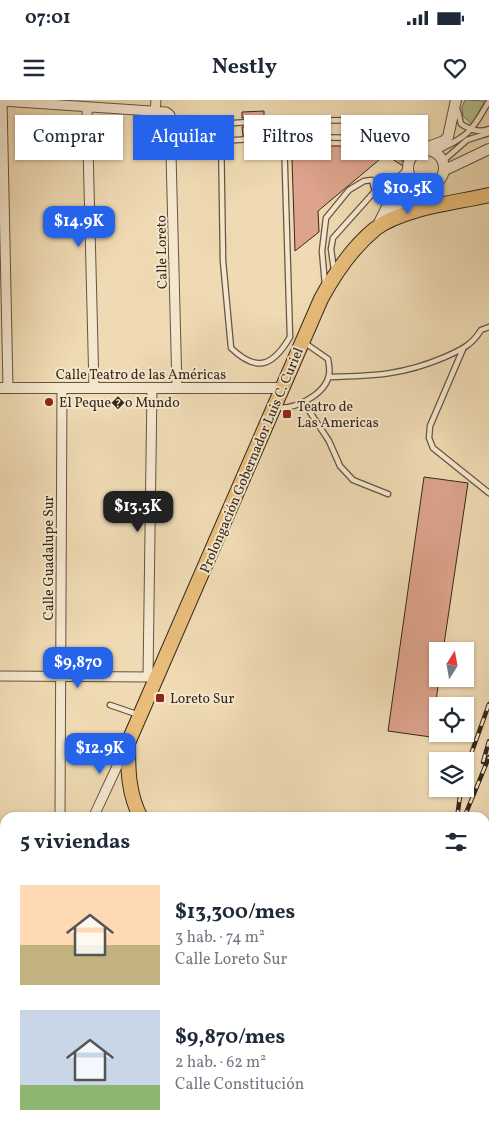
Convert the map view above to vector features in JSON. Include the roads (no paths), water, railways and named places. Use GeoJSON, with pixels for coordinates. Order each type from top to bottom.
{"type":"FeatureCollection","features":[{"type":"Feature","properties":{"kind":"main road","name":"Prolongación Gobernador Luis C. Curiel"},"geometry":{"type":"LineString","coordinates":[[138,812],[134,804],[130,784],[128,742],[140,715],[152,678],[302,341],[334,274],[376,228],[409,213],[489,195]]}},
{"type":"Feature","properties":{"kind":"street"},"geometry":{"type":"LineString","coordinates":[[4,388],[2,101],[155,112],[156,100]]}},
{"type":"Feature","properties":{"kind":"street"},"geometry":{"type":"LineString","coordinates":[[428,147],[446,139],[456,100]]}},
{"type":"Feature","properties":{"kind":"street"},"geometry":{"type":"LineString","coordinates":[[88,107],[94,388]]}},
{"type":"Feature","properties":{"kind":"street","name":"Calle Loreto"},"geometry":{"type":"LineString","coordinates":[[155,112],[170,114],[178,388]]}},
{"type":"Feature","properties":{"kind":"street"},"geometry":{"type":"LineString","coordinates":[[444,165],[489,149]]}},
{"type":"Feature","properties":{"kind":"street"},"geometry":{"type":"LineString","coordinates":[[428,152],[435,152],[444,165]]}},
{"type":"Feature","properties":{"kind":"street"},"geometry":{"type":"LineString","coordinates":[[376,228],[413,160]]}},
{"type":"Feature","properties":{"kind":"street"},"geometry":{"type":"LineString","coordinates":[[409,166],[412,180],[421,185],[430,186],[438,182],[444,165]]}},
{"type":"Feature","properties":{"kind":"street"},"geometry":{"type":"LineString","coordinates":[[376,228],[421,185]]}},
{"type":"Feature","properties":{"kind":"street","name":"Calle Teatro de las Américas"},"geometry":{"type":"LineString","coordinates":[[4,388],[282,388]]}},
{"type":"Feature","properties":{"kind":"street","name":"Calle Guadalupe Sur"},"geometry":{"type":"LineString","coordinates":[[60,812],[62,388]]}},
{"type":"Feature","properties":{"kind":"street"},"geometry":{"type":"LineString","coordinates":[[0,676],[152,678],[152,388]]}},
{"type":"Feature","properties":{"kind":"street"},"geometry":{"type":"LineString","coordinates":[[96,812],[128,742]]}},
{"type":"Feature","properties":{"kind":"lane"},"geometry":{"type":"LineString","coordinates":[[460,100],[458,117],[461,124],[472,130],[489,129]]}},
{"type":"Feature","properties":{"kind":"lane"},"geometry":{"type":"LineString","coordinates":[[435,152],[466,136],[472,130],[489,101]]}},
{"type":"Feature","properties":{"kind":"lane"},"geometry":{"type":"LineString","coordinates":[[234,123],[341,121]]}},
{"type":"Feature","properties":{"kind":"lane"},"geometry":{"type":"LineString","coordinates":[[444,165],[467,140],[489,133]]}},
{"type":"Feature","properties":{"kind":"lane"},"geometry":{"type":"LineString","coordinates":[[220,160],[223,261],[231,348],[240,357],[264,363],[273,360],[290,337],[285,160]]}},
{"type":"Feature","properties":{"kind":"lane"},"geometry":{"type":"LineString","coordinates":[[403,160],[409,166]]}},
{"type":"Feature","properties":{"kind":"lane"},"geometry":{"type":"LineString","coordinates":[[326,289],[322,251],[326,218],[333,207],[355,186],[372,180],[375,190],[332,238],[331,249],[334,274]]}},
{"type":"Feature","properties":{"kind":"lane"},"geometry":{"type":"LineString","coordinates":[[323,238],[332,238]]}},
{"type":"Feature","properties":{"kind":"lane"},"geometry":{"type":"LineString","coordinates":[[329,376],[373,376],[417,369],[463,349],[474,342],[481,330],[489,327]]}},
{"type":"Feature","properties":{"kind":"lane"},"geometry":{"type":"LineString","coordinates":[[274,407],[284,409],[304,403],[320,389],[329,376],[328,359],[318,349],[302,341]]}},
{"type":"Feature","properties":{"kind":"lane"},"geometry":{"type":"LineString","coordinates":[[463,349],[430,426],[429,438],[433,448],[489,493]]}},
{"type":"Feature","properties":{"kind":"lane"},"geometry":{"type":"LineString","coordinates":[[304,403],[329,441],[340,466],[353,480],[388,494]]}},
{"type":"Feature","properties":{"kind":"lane"},"geometry":{"type":"LineString","coordinates":[[110,705],[140,715]]}},
{"type":"Feature","properties":{"kind":"railway"},"geometry":{"type":"LineString","coordinates":[[472,752],[489,704]]}},
{"type":"Feature","properties":{"kind":"railway"},"geometry":{"type":"LineString","coordinates":[[483,762],[489,741]]}},
{"type":"Feature","properties":{"kind":"railway"},"geometry":{"type":"LineString","coordinates":[[466,812],[489,757]]}},
{"type":"Feature","properties":{"kind":"railway"},"geometry":{"type":"LineString","coordinates":[[458,812],[460,797]]}},
{"type":"Feature","properties":{"kind":"place","name":"El Peque�o Mundo"},"geometry":{"type":"Point","coordinates":[49,402]}},
{"type":"Feature","properties":{"kind":"place","name":"Teatro de Las Americas"},"geometry":{"type":"Point","coordinates":[287,414]}},
{"type":"Feature","properties":{"kind":"place","name":"Loreto Sur"},"geometry":{"type":"Point","coordinates":[160,698]}}]}
